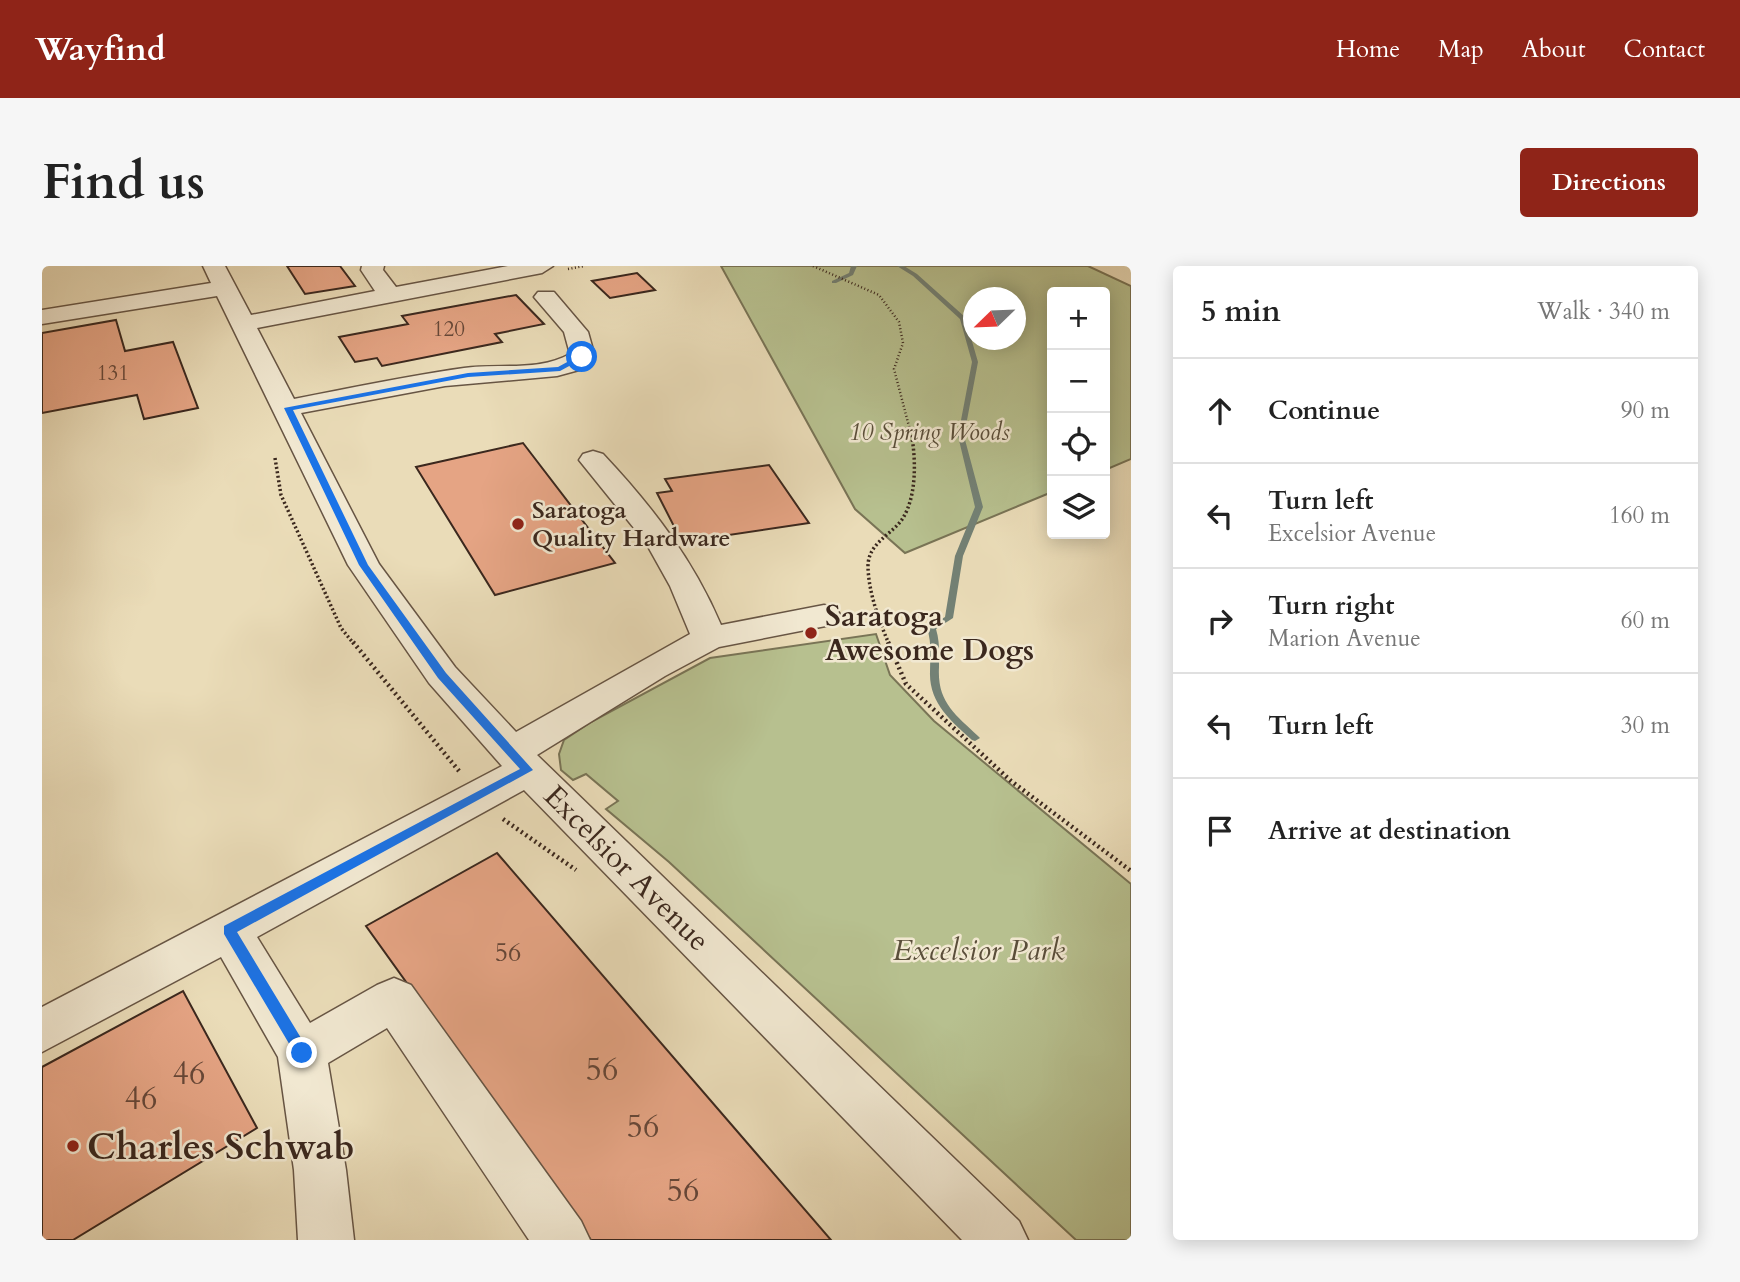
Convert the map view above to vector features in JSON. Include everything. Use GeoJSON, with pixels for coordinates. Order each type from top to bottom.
{"type":"FeatureCollection","features":[{"type":"Feature","properties":{"kind":"street"},"geometry":{"type":"LineString","coordinates":[[373,266],[372,270],[390,296]]}},
{"type":"Feature","properties":{"kind":"street"},"geometry":{"type":"LineString","coordinates":[[242,324],[542,266]]}},
{"type":"Feature","properties":{"kind":"street"},"geometry":{"type":"LineString","coordinates":[[42,317],[218,277]]}},
{"type":"Feature","properties":{"kind":"street","name":"Excelsior Avenue"},"geometry":{"type":"LineString","coordinates":[[218,277],[288,408],[364,565],[442,675],[520,761],[1000,1240]]}},
{"type":"Feature","properties":{"kind":"street"},"geometry":{"type":"LineString","coordinates":[[288,408],[468,375],[530,372],[571,365],[582,357],[583,347],[571,325],[546,297]]}},
{"type":"Feature","properties":{"kind":"street"},"geometry":{"type":"LineString","coordinates":[[593,460],[656,531],[684,576],[709,638]]}},
{"type":"Feature","properties":{"kind":"street"},"geometry":{"type":"LineString","coordinates":[[42,1031],[229,930],[520,761],[652,668],[709,638],[824,616]]}},
{"type":"Feature","properties":{"kind":"street"},"geometry":{"type":"LineString","coordinates":[[229,930],[302,1053],[320,1170],[326,1240]]}},
{"type":"Feature","properties":{"kind":"street"},"geometry":{"type":"LineString","coordinates":[[302,1053],[394,999],[562,1240]]}},
{"type":"Feature","properties":{"kind":"path"},"geometry":{"type":"LineString","coordinates":[[813,266],[879,295],[899,322],[903,343],[894,369],[906,405],[913,443],[912,497],[902,520],[878,541],[868,563],[879,620],[906,684],[1011,781],[1131,871]]}},
{"type":"Feature","properties":{"kind":"green space","name":"10 Spring Woods"},"geometry":{"type":"Polygon","coordinates":[[[721,266],[1088,266],[1131,286],[1131,459],[1110,468],[1110,287],[1047,287],[1047,494],[905,553],[855,509],[721,266]]]}},
{"type":"Feature","properties":{"kind":"green space","name":"Excelsior Park"},"geometry":{"type":"Polygon","coordinates":[[[876,634],[890,675],[934,721],[1131,884],[1131,1240],[1076,1240],[669,862],[606,809],[618,801],[586,774],[573,780],[561,770],[559,754],[564,740],[591,722],[710,658],[876,634]]]}},
{"type":"Feature","properties":{"kind":"building"},"geometry":{"type":"Polygon","coordinates":[[[287,266],[340,266],[355,286],[305,294],[287,266]]]}},
{"type":"Feature","properties":{"kind":"building"},"geometry":{"type":"Polygon","coordinates":[[[637,273],[655,290],[610,298],[592,281],[637,273]]]}},
{"type":"Feature","properties":{"kind":"building"},"geometry":{"type":"Polygon","coordinates":[[[516,295],[544,324],[495,334],[502,342],[382,366],[377,358],[355,362],[339,337],[408,324],[402,316],[516,295]]]}},
{"type":"Feature","properties":{"kind":"building"},"geometry":{"type":"Polygon","coordinates":[[[116,320],[125,351],[173,342],[198,408],[144,419],[137,395],[42,413],[42,333],[116,320]]]}},
{"type":"Feature","properties":{"kind":"building","name":"Saratoga Quality Hardware"},"geometry":{"type":"Polygon","coordinates":[[[523,443],[615,563],[495,595],[416,467],[523,443]]]}},
{"type":"Feature","properties":{"kind":"building"},"geometry":{"type":"Polygon","coordinates":[[[769,465],[809,523],[682,542],[657,493],[672,491],[665,479],[769,465]]]}},
{"type":"Feature","properties":{"kind":"building"},"geometry":{"type":"Polygon","coordinates":[[[497,853],[831,1240],[591,1240],[366,926],[497,853]]]}},
{"type":"Feature","properties":{"kind":"building"},"geometry":{"type":"Polygon","coordinates":[[[183,991],[257,1128],[73,1240],[42,1240],[42,1067],[183,991]]]}},
{"type":"Feature","properties":{"kind":"waterway"},"geometry":{"type":"LineString","coordinates":[[834,282],[851,274],[854,266]]}},
{"type":"Feature","properties":{"kind":"waterway"},"geometry":{"type":"LineString","coordinates":[[900,266],[915,275],[963,318],[975,362],[961,436],[979,507],[959,556],[949,618],[931,628],[935,647],[934,681],[938,698],[949,713],[975,738]]}},
{"type":"Feature","properties":{"kind":"place","name":"Saratoga Quality Hardware"},"geometry":{"type":"Point","coordinates":[518,524]}},
{"type":"Feature","properties":{"kind":"place","name":"Saratoga Awesome Dogs"},"geometry":{"type":"Point","coordinates":[811,633]}},
{"type":"Feature","properties":{"kind":"place","name":"Charles Schwab"},"geometry":{"type":"Point","coordinates":[73,1146]}},
{"type":"Feature","properties":{"kind":"route"},"geometry":{"type":"LineString","coordinates":[[302,1053],[229,930],[528,770],[442,675],[364,565],[288,408],[468,375],[560,369],[582,357]]}}]}
